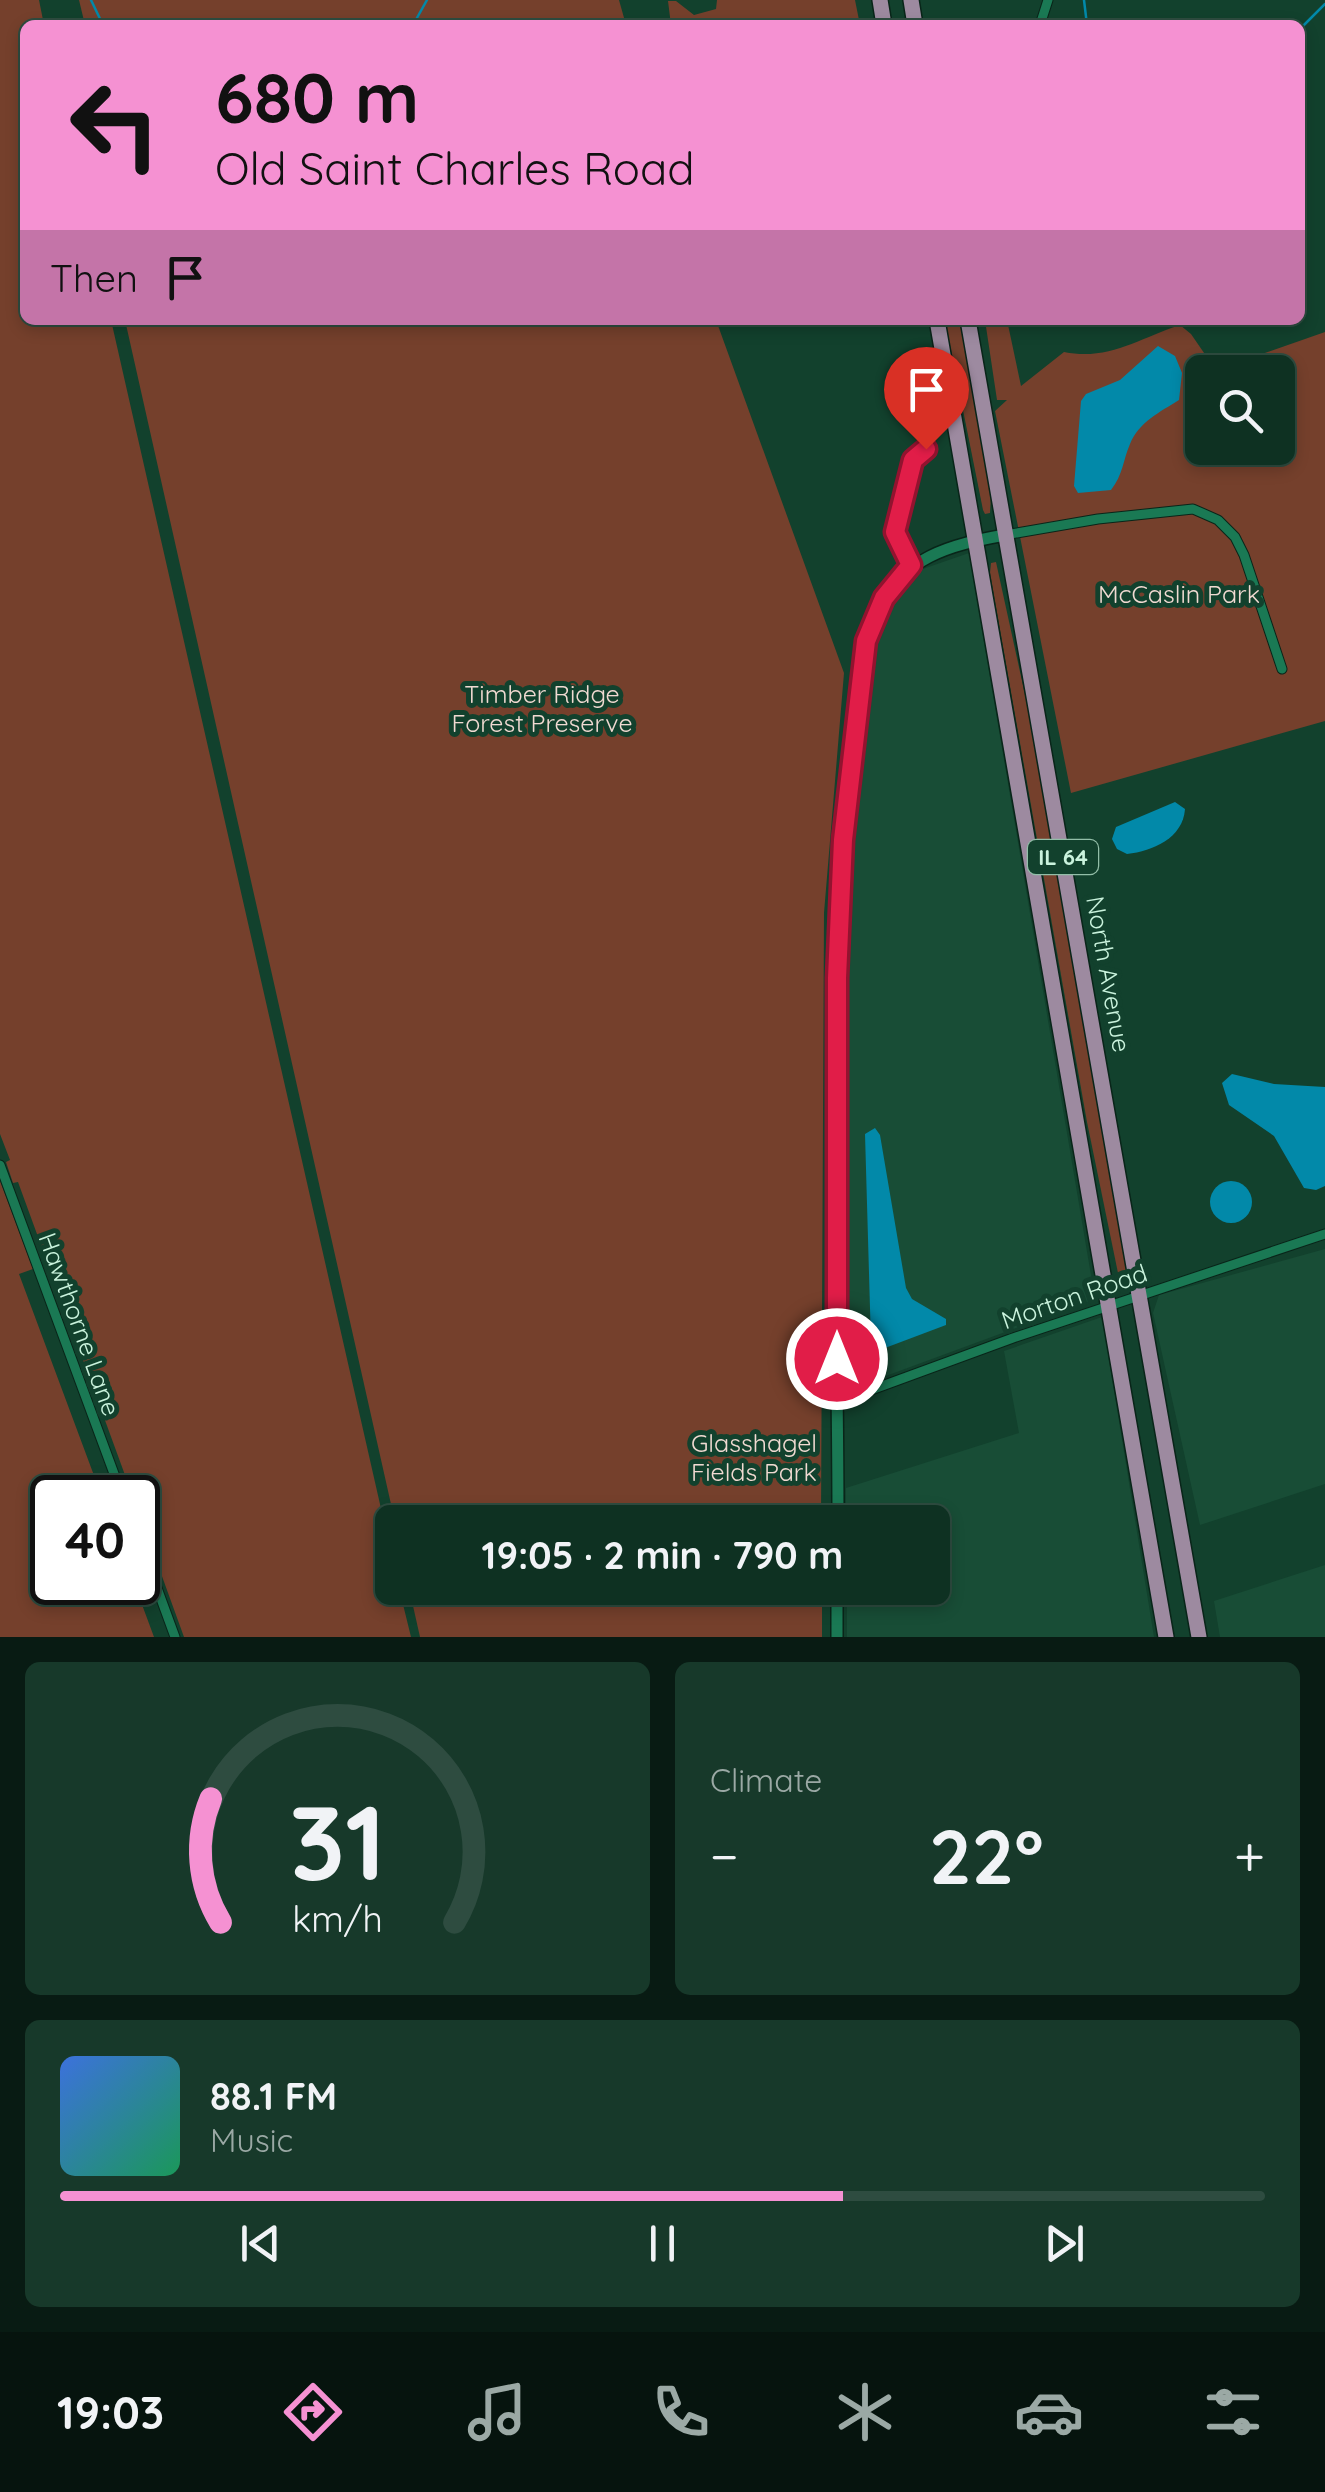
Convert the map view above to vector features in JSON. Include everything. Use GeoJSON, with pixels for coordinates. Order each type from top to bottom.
{"type":"FeatureCollection","features":[{"type":"Feature","properties":{"kind":"main road","name":"IL 64"},"geometry":{"type":"LineString","coordinates":[[938,325],[1166,1637]]}},
{"type":"Feature","properties":{"kind":"main road","name":"North Avenue"},"geometry":{"type":"LineString","coordinates":[[969,325],[1199,1637]]}},
{"type":"Feature","properties":{"kind":"street"},"geometry":{"type":"LineString","coordinates":[[911,565],[895,532],[913,460],[926,449]]}},
{"type":"Feature","properties":{"kind":"street"},"geometry":{"type":"LineString","coordinates":[[838,1505],[837,978],[843,840],[866,641],[884,598],[911,565],[942,549],[1164,510],[1193,510],[1218,520],[1235,537],[1282,669]]}},
{"type":"Feature","properties":{"kind":"street","name":"Hawthorne Lane"},"geometry":{"type":"LineString","coordinates":[[0,1165],[115,1475]]}},
{"type":"Feature","properties":{"kind":"street","name":"Morton Road"},"geometry":{"type":"LineString","coordinates":[[837,1397],[852,1397],[1325,1234]]}},
{"type":"Feature","properties":{"kind":"street"},"geometry":{"type":"LineString","coordinates":[[160,1596],[175,1637]]}},
{"type":"Feature","properties":{"kind":"street"},"geometry":{"type":"LineString","coordinates":[[838,1605],[838,1637]]}},
{"type":"Feature","properties":{"kind":"shaded area"},"geometry":{"type":"Polygon","coordinates":[[[969,553],[1095,1299],[845,1391],[846,872],[864,677],[879,625],[900,588],[920,570],[969,553]]]}},
{"type":"Feature","properties":{"kind":"shaded area"},"geometry":{"type":"Polygon","coordinates":[[[1325,1249],[1325,1484],[1200,1525],[1153,1313],[1159,1295],[1325,1249]]]}},
{"type":"Feature","properties":{"kind":"shaded area"},"geometry":{"type":"Polygon","coordinates":[[[1102,1317],[1154,1637],[847,1637],[847,1605],[950,1605],[950,1505],[846,1505],[846,1488],[1019,1433],[1004,1351],[1102,1317]]]}},
{"type":"Feature","properties":{"kind":"shaded area"},"geometry":{"type":"Polygon","coordinates":[[[1325,1565],[1325,1637],[1220,1637],[1214,1601],[1325,1565]]]}},
{"type":"Feature","properties":{"kind":"green space"},"geometry":{"type":"Polygon","coordinates":[[[0,0],[39,0],[43,20],[20,20],[20,325],[112,325],[380,1505],[375,1505],[375,1605],[403,1605],[411,1637],[184,1637],[160,1571],[160,1475],[125,1475],[18,1182],[13,1183],[6,1162],[10,1160],[0,1134],[0,0]]]}},
{"type":"Feature","properties":{"kind":"green space"},"geometry":{"type":"Polygon","coordinates":[[[79,0],[619,0],[625,20],[84,20],[79,0]]]}},
{"type":"Feature","properties":{"kind":"green space"},"geometry":{"type":"Polygon","coordinates":[[[717,0],[855,0],[859,20],[670,20],[668,1],[676,1],[694,15],[716,9],[717,0]]]}},
{"type":"Feature","properties":{"kind":"green space","name":"Timber Ridge Forest Preserve"},"geometry":{"type":"Polygon","coordinates":[[[126,325],[718,325],[844,673],[824,913],[821,1505],[391,1505],[126,325]]]}},
{"type":"Feature","properties":{"kind":"green space"},"geometry":{"type":"Polygon","coordinates":[[[946,325],[961,325],[991,494],[990,513],[983,510],[946,325]]]}},
{"type":"Feature","properties":{"kind":"green space","name":"McCaslin Park"},"geometry":{"type":"Polygon","coordinates":[[[986,325],[1008,325],[1021,386],[1064,352],[1109,351],[1180,325],[1205,355],[1185,355],[1185,465],[1295,465],[1295,355],[1259,355],[1325,332],[1325,721],[1071,793],[995,411],[1007,400],[997,400],[986,325]]]}},
{"type":"Feature","properties":{"kind":"green space"},"geometry":{"type":"Polygon","coordinates":[[[996,562],[1029,713],[1128,1271],[1126,1282],[1122,1283],[1087,1122],[990,573],[991,563],[996,562]]]}},
{"type":"Feature","properties":{"kind":"green space"},"geometry":{"type":"Polygon","coordinates":[[[0,1181],[33,1269],[19,1274],[94,1475],[30,1475],[30,1605],[142,1605],[154,1637],[0,1637],[0,1181]]]}},
{"type":"Feature","properties":{"kind":"green space"},"geometry":{"type":"Polygon","coordinates":[[[413,1605],[822,1605],[822,1637],[420,1637],[413,1605]]]}},
{"type":"Feature","properties":{"kind":"water"},"geometry":{"type":"Polygon","coordinates":[[[1158,346],[1175,356],[1182,373],[1179,400],[1139,430],[1111,490],[1078,493],[1074,486],[1081,401],[1086,394],[1120,380],[1158,346]]]}},
{"type":"Feature","properties":{"kind":"water"},"geometry":{"type":"Polygon","coordinates":[[[1175,802],[1185,809],[1173,835],[1137,852],[1127,854],[1117,849],[1112,839],[1116,827],[1175,802]]]}},
{"type":"Feature","properties":{"kind":"water"},"geometry":{"type":"Polygon","coordinates":[[[1232,1074],[1274,1084],[1325,1087],[1325,1186],[1316,1190],[1304,1188],[1274,1136],[1229,1105],[1222,1083],[1232,1074]]]}},
{"type":"Feature","properties":{"kind":"water"},"geometry":{"type":"Polygon","coordinates":[[[875,1128],[880,1135],[906,1288],[912,1299],[946,1319],[946,1325],[877,1351],[871,1343],[865,1134],[875,1128]]]}},
{"type":"Feature","properties":{"kind":"water"},"geometry":{"type":"Polygon","coordinates":[[[1231,1181],[1246,1187],[1252,1202],[1246,1217],[1231,1223],[1216,1217],[1210,1202],[1216,1187],[1231,1181]]]}},
{"type":"Feature","properties":{"kind":"waterway"},"geometry":{"type":"LineString","coordinates":[[91,0],[101,20]]}},
{"type":"Feature","properties":{"kind":"waterway"},"geometry":{"type":"LineString","coordinates":[[416,20],[427,0]]}},
{"type":"Feature","properties":{"kind":"waterway"},"geometry":{"type":"LineString","coordinates":[[1084,0],[1086,20]]}},
{"type":"Feature","properties":{"kind":"waterway"},"geometry":{"type":"LineString","coordinates":[[1305,24],[1325,4]]}},
{"type":"Feature","properties":{"kind":"route"},"geometry":{"type":"LineString","coordinates":[[837,1359],[839,896],[855,716],[870,624],[884,598],[911,565],[896,541],[895,532],[913,460],[926,449]]}},
{"type":"Feature","properties":{"kind":"park label","name":"Glasshagel Fields Park"},"geometry":{"type":"Point","coordinates":[754,1456]}}]}
